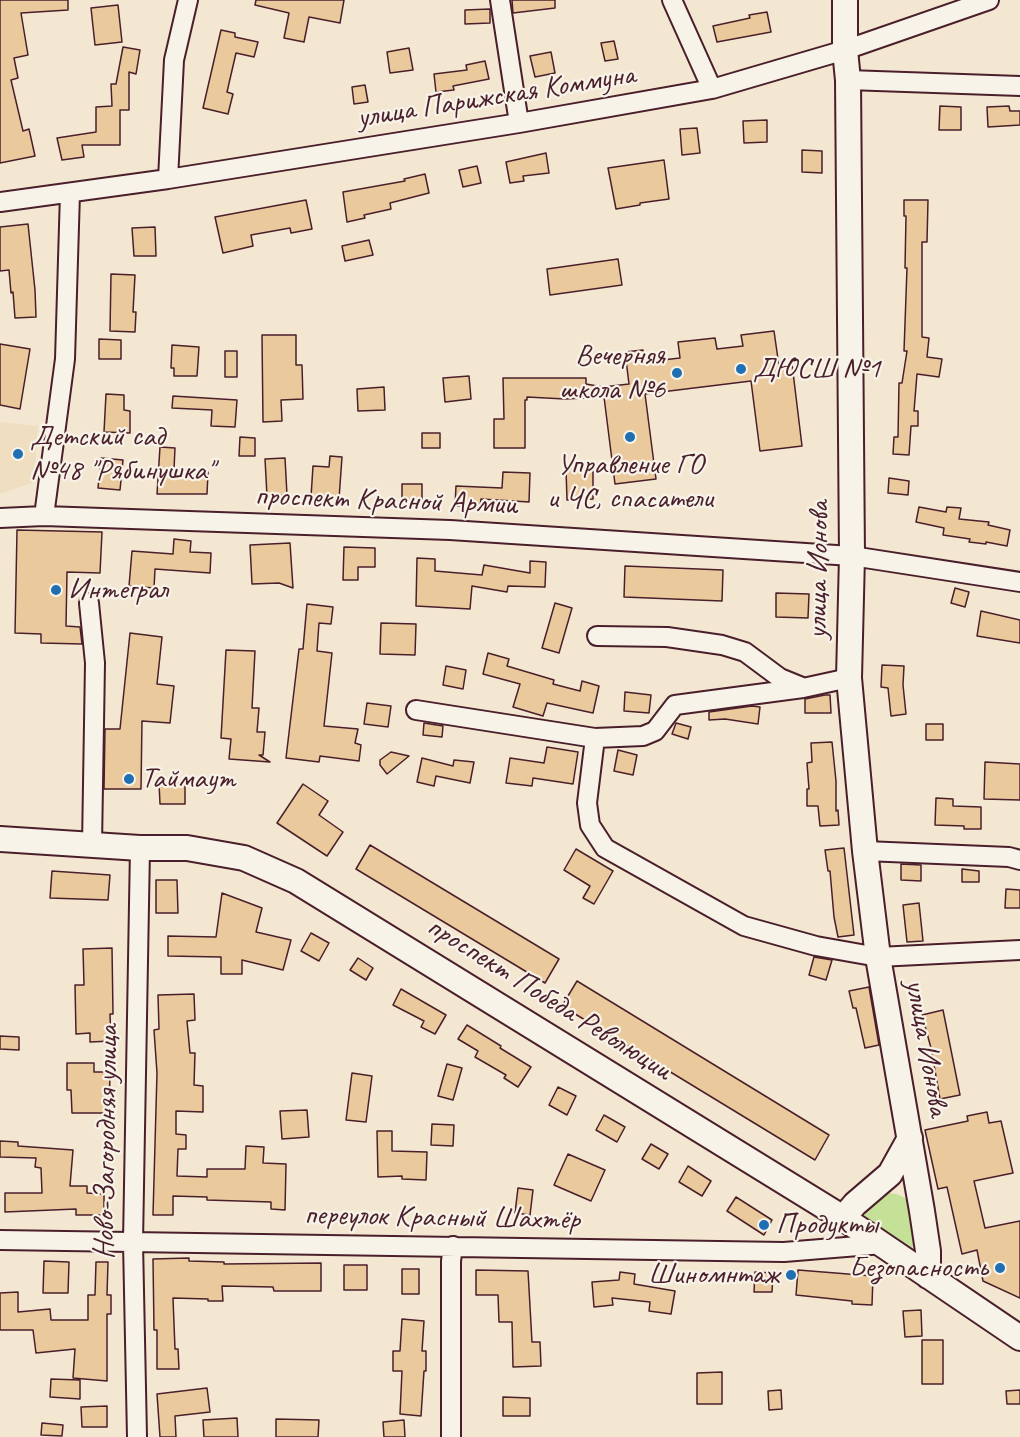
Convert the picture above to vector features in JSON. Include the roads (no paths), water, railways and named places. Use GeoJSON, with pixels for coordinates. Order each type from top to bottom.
{"type":"FeatureCollection","features":[{"type":"Feature","properties":{"kind":"main road","name":"улица Ионова"},"geometry":{"type":"LineString","coordinates":[[844,0],[848,80],[852,556],[849,678],[865,851],[878,957],[928,1251],[928,1276]]}},
{"type":"Feature","properties":{"kind":"main road","name":"проспект Победа Революции"},"geometry":{"type":"LineString","coordinates":[[0,839],[140,848],[187,848],[244,858],[296,881],[843,1218],[1020,1338]]}},
{"type":"Feature","properties":{"kind":"main road","name":"улица Ионова"},"geometry":{"type":"LineString","coordinates":[[843,1218],[855,1204],[890,1174],[910,1137]]}},
{"type":"Feature","properties":{"kind":"street"},"geometry":{"type":"LineString","coordinates":[[168,178],[174,60],[188,0]]}},
{"type":"Feature","properties":{"kind":"street"},"geometry":{"type":"LineString","coordinates":[[500,0],[519,123]]}},
{"type":"Feature","properties":{"kind":"street"},"geometry":{"type":"LineString","coordinates":[[672,0],[712,89]]}},
{"type":"Feature","properties":{"kind":"street","name":"улица Парижская Коммуна"},"geometry":{"type":"LineString","coordinates":[[0,202],[519,123],[712,89],[845,50],[989,0]]}},
{"type":"Feature","properties":{"kind":"street"},"geometry":{"type":"LineString","coordinates":[[848,80],[1020,86]]}},
{"type":"Feature","properties":{"kind":"street"},"geometry":{"type":"LineString","coordinates":[[44,516],[65,359],[70,193]]}},
{"type":"Feature","properties":{"kind":"street","name":"проспект Красной Армии"},"geometry":{"type":"LineString","coordinates":[[0,518],[44,516],[450,531],[852,556],[1020,582]]}},
{"type":"Feature","properties":{"kind":"street"},"geometry":{"type":"LineString","coordinates":[[89,603],[95,663],[92,845]]}},
{"type":"Feature","properties":{"kind":"street"},"geometry":{"type":"LineString","coordinates":[[597,636],[667,637],[722,645],[745,652],[780,678],[803,688]]}},
{"type":"Feature","properties":{"kind":"street"},"geometry":{"type":"LineString","coordinates":[[416,710],[594,738],[644,736],[655,731],[670,709],[681,703],[803,688],[849,678]]}},
{"type":"Feature","properties":{"kind":"street"},"geometry":{"type":"LineString","coordinates":[[594,738],[586,803],[590,825],[605,848],[744,926],[816,946],[878,957],[1020,950]]}},
{"type":"Feature","properties":{"kind":"street","name":"Ново-Загородняя улица"},"geometry":{"type":"LineString","coordinates":[[137,1437],[134,1242],[140,848]]}},
{"type":"Feature","properties":{"kind":"street"},"geometry":{"type":"LineString","coordinates":[[865,851],[1009,857],[1020,860]]}},
{"type":"Feature","properties":{"kind":"street","name":"переулок Красный Шахтёр"},"geometry":{"type":"LineString","coordinates":[[0,1240],[784,1252],[883,1244]]}},
{"type":"Feature","properties":{"kind":"street"},"geometry":{"type":"LineString","coordinates":[[451,1437],[451,1261],[453,1246]]}},
{"type":"Feature","properties":{"kind":"place","name":"ДЮСШ №1"},"geometry":{"type":"Point","coordinates":[741,369]}},
{"type":"Feature","properties":{"kind":"place","name":"Вечерняя школа №6"},"geometry":{"type":"Point","coordinates":[677,373]}},
{"type":"Feature","properties":{"kind":"place","name":"Управление ГО и ЧС, спасатели"},"geometry":{"type":"Point","coordinates":[630,437]}},
{"type":"Feature","properties":{"kind":"place","name":"Детский сад №48 \"Рябинушка\""},"geometry":{"type":"Point","coordinates":[18,454]}},
{"type":"Feature","properties":{"kind":"place","name":"Интеграл"},"geometry":{"type":"Point","coordinates":[56,590]}},
{"type":"Feature","properties":{"kind":"place","name":"Таймаут"},"geometry":{"type":"Point","coordinates":[129,779]}},
{"type":"Feature","properties":{"kind":"place","name":"Продукты"},"geometry":{"type":"Point","coordinates":[764,1225]}},
{"type":"Feature","properties":{"kind":"place","name":"Безопасность"},"geometry":{"type":"Point","coordinates":[1000,1268]}},
{"type":"Feature","properties":{"kind":"place","name":"Шиномнтаж"},"geometry":{"type":"Point","coordinates":[791,1275]}}]}
